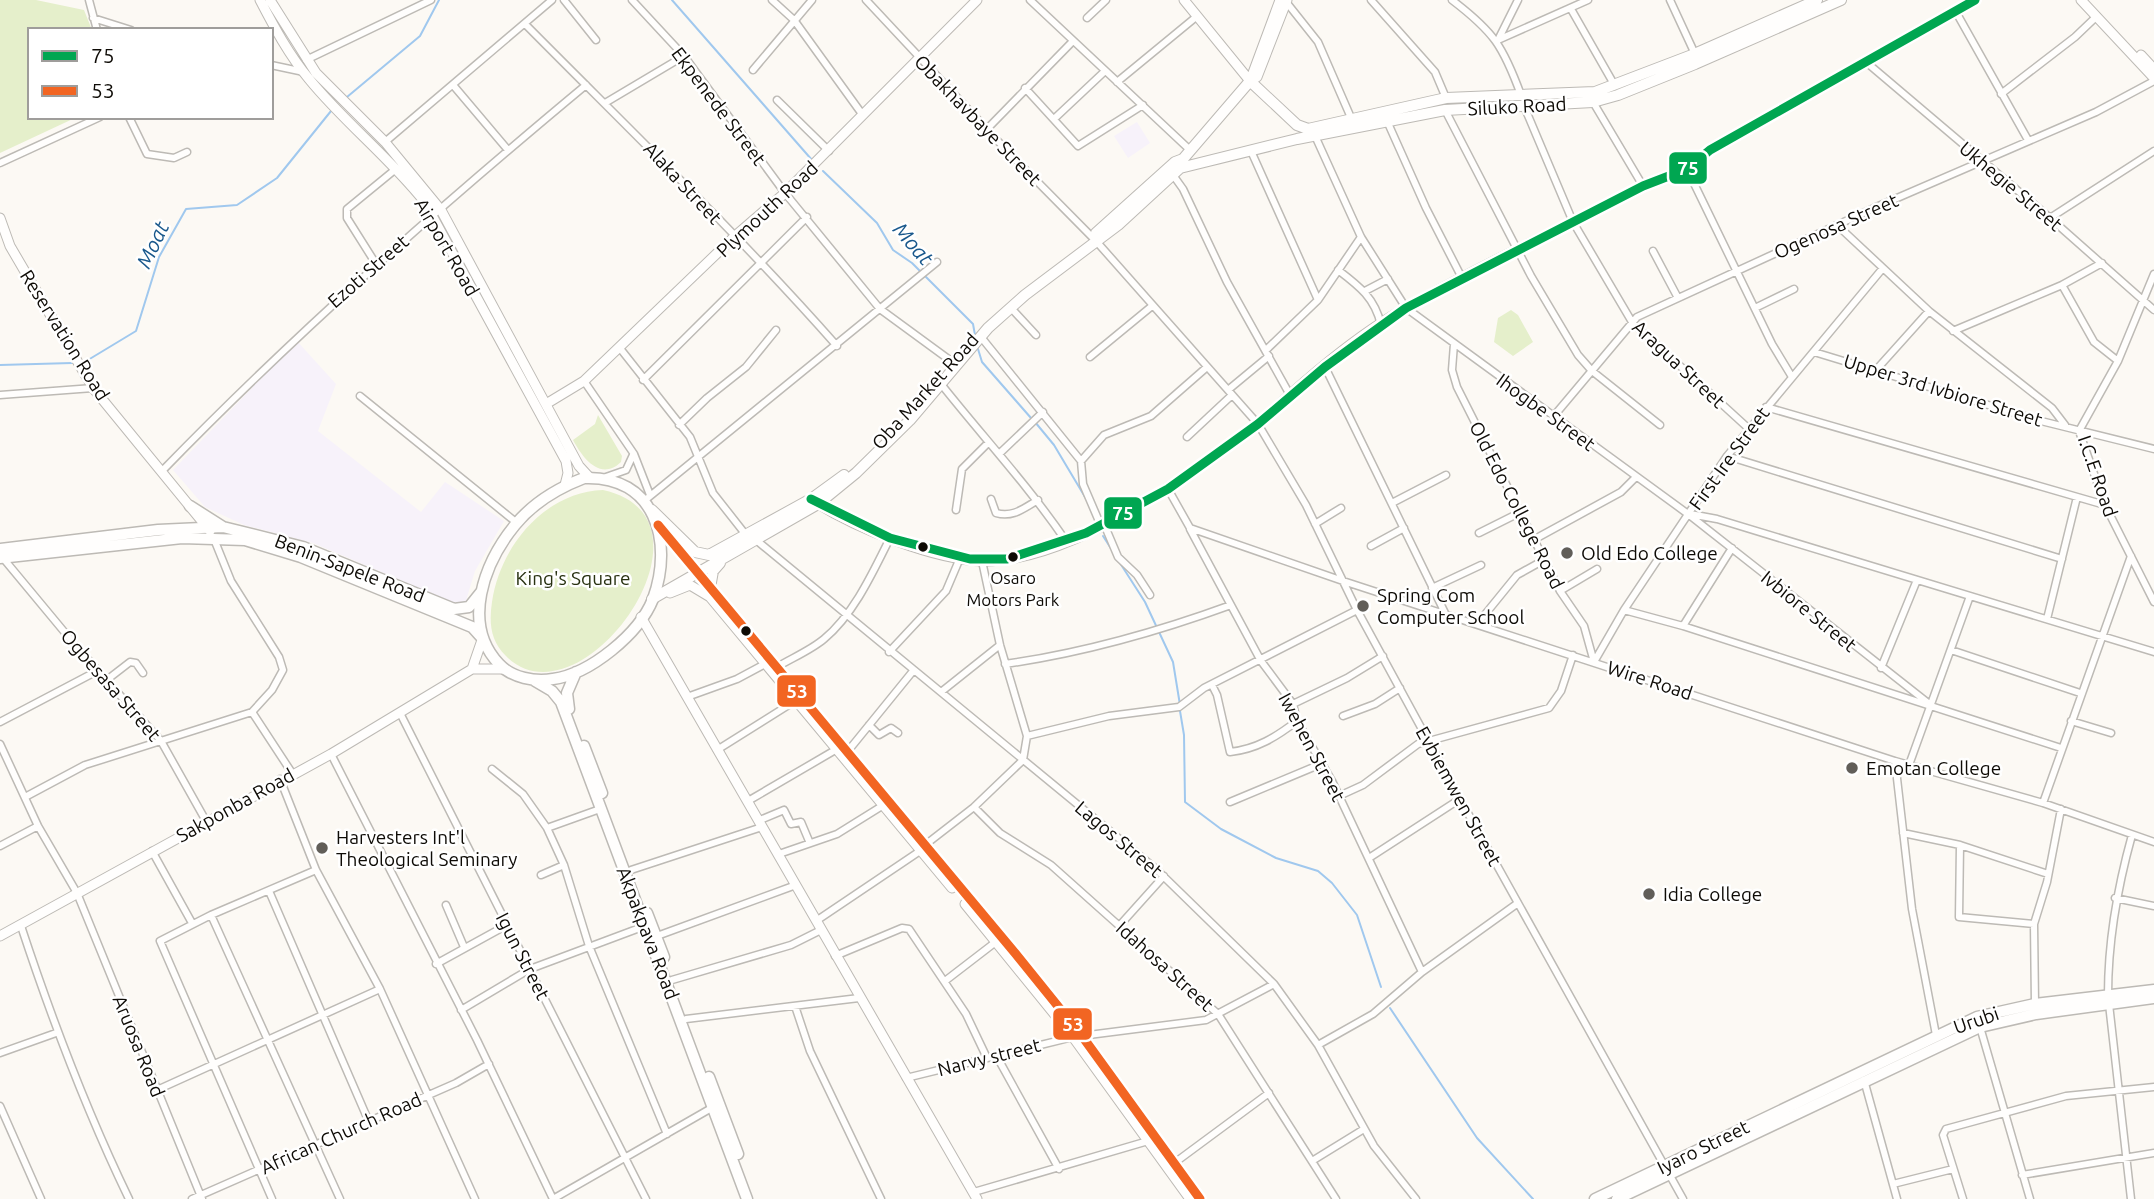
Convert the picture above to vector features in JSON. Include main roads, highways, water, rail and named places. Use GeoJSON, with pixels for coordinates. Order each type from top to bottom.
{"type":"FeatureCollection","features":[{"type":"Feature","properties":{"kind":"highway"},"geometry":{"type":"LineString","coordinates":[[596,478],[626,485],[649,502],[658,525],[661,562],[656,598],[617,646],[591,666],[557,679],[533,679],[503,669],[482,638],[479,612],[482,589],[490,564],[517,523],[565,485],[596,478]]}},
{"type":"Feature","properties":{"kind":"highway"},"geometry":{"type":"LineString","coordinates":[[202,532],[191,509],[223,527]]}},
{"type":"Feature","properties":{"kind":"highway","name":"Benin-Sapele Road"},"geometry":{"type":"LineString","coordinates":[[1,555],[202,532],[223,527],[303,547],[454,609],[469,607],[482,589]]}},
{"type":"Feature","properties":{"kind":"highway","name":"Benin-Sapele Road"},"geometry":{"type":"LineString","coordinates":[[1,555],[202,532],[273,546],[472,627],[482,638]]}},
{"type":"Feature","properties":{"kind":"highway","name":"Akpakpava Road"},"geometry":{"type":"LineString","coordinates":[[576,672],[567,693],[568,706],[657,936],[747,1199]]}},
{"type":"Feature","properties":{"kind":"highway","name":"Akpakpava Road"},"geometry":{"type":"LineString","coordinates":[[533,679],[552,691],[561,702],[645,926],[754,1199]]}},
{"type":"Feature","properties":{"kind":"highway","name":"Urubi"},"geometry":{"type":"LineString","coordinates":[[1815,1099],[1864,1080],[1980,1027],[2154,990]]}},
{"type":"Feature","properties":{"kind":"highway","name":"Urubi"},"geometry":{"type":"LineString","coordinates":[[1815,1099],[1936,1035],[1977,1017],[2035,1004],[2154,998]]}},
{"type":"Feature","properties":{"kind":"highway","name":"Iyaro Street"},"geometry":{"type":"LineString","coordinates":[[1595,1199],[1667,1169],[1815,1099]]}},
{"type":"Feature","properties":{"kind":"highway","name":"Iyaro Street"},"geometry":{"type":"LineString","coordinates":[[1617,1199],[1667,1169]]}},
{"type":"Feature","properties":{"kind":"main road","name":"Siluko Road"},"geometry":{"type":"LineString","coordinates":[[1185,159],[1209,162],[1297,139],[1316,138],[1445,110],[1582,93],[1615,86],[1817,0]]}},
{"type":"Feature","properties":{"kind":"main road","name":"Siluko Road"},"geometry":{"type":"LineString","coordinates":[[1185,159],[1250,81],[1297,125],[1308,129],[1446,98],[1593,102],[1618,95],[1695,64],[1840,0]]}},
{"type":"Feature","properties":{"kind":"main road"},"geometry":{"type":"LineString","coordinates":[[1185,159],[1200,156],[1209,162]]}},
{"type":"Feature","properties":{"kind":"main road","name":"Oba Market Road"},"geometry":{"type":"LineString","coordinates":[[649,502],[695,552],[703,555],[718,551],[814,502],[884,440],[951,361],[1013,298],[1094,239],[1175,162],[1185,159]]}},
{"type":"Feature","properties":{"kind":"main road","name":"Oba Market Road"},"geometry":{"type":"LineString","coordinates":[[656,598],[756,540],[814,502],[888,443],[981,337],[1011,308],[1185,159]]}},
{"type":"Feature","properties":{"kind":"main road"},"geometry":{"type":"LineString","coordinates":[[710,587],[713,571],[724,558]]}},
{"type":"Feature","properties":{"kind":"waterway","name":"Moat"},"geometry":{"type":"LineString","coordinates":[[347,97],[420,36],[439,0]]}},
{"type":"Feature","properties":{"kind":"waterway","name":"Moat"},"geometry":{"type":"LineString","coordinates":[[672,0],[812,160]]}},
{"type":"Feature","properties":{"kind":"waterway","name":"Moat"},"geometry":{"type":"LineString","coordinates":[[83,363],[136,331],[159,257],[186,209],[237,205],[277,178],[331,111]]}},
{"type":"Feature","properties":{"kind":"waterway","name":"Moat"},"geometry":{"type":"LineString","coordinates":[[823,171],[877,223],[893,250],[912,263],[973,324],[975,335]]}},
{"type":"Feature","properties":{"kind":"waterway"},"geometry":{"type":"LineString","coordinates":[[978,349],[982,362],[1031,418]]}},
{"type":"Feature","properties":{"kind":"waterway","name":"Moat"},"geometry":{"type":"LineString","coordinates":[[0,365],[72,363]]}},
{"type":"Feature","properties":{"kind":"waterway"},"geometry":{"type":"LineString","coordinates":[[1035,422],[1054,445],[1088,502]]}},
{"type":"Feature","properties":{"kind":"waterway"},"geometry":{"type":"LineString","coordinates":[[1103,536],[1112,550]]}},
{"type":"Feature","properties":{"kind":"waterway"},"geometry":{"type":"LineString","coordinates":[[1120,563],[1145,602],[1173,662],[1180,705]]}},
{"type":"Feature","properties":{"kind":"waterway"},"geometry":{"type":"LineString","coordinates":[[1180,711],[1184,735],[1185,802],[1221,829],[1276,858],[1318,871],[1332,883],[1357,915],[1381,987]]}},
{"type":"Feature","properties":{"kind":"waterway"},"geometry":{"type":"LineString","coordinates":[[1390,1008],[1477,1138],[1533,1199]]}},
{"type":"Feature","properties":{"kind":"place","name":"Old Edo College"},"geometry":{"type":"Point","coordinates":[1567,553]}},
{"type":"Feature","properties":{"kind":"place","name":"Osaro Motors Park"},"geometry":{"type":"Point","coordinates":[1013,557]}},
{"type":"Feature","properties":{"kind":"place","name":"Spring Com Computer School"},"geometry":{"type":"Point","coordinates":[1363,606]}},
{"type":"Feature","properties":{"kind":"place","name":"Emotan College"},"geometry":{"type":"Point","coordinates":[1852,768]}},
{"type":"Feature","properties":{"kind":"place","name":"Harvesters Int'l Theological Seminary"},"geometry":{"type":"Point","coordinates":[322,848]}},
{"type":"Feature","properties":{"kind":"place","name":"Idia College"},"geometry":{"type":"Point","coordinates":[1649,894]}},
{"type":"Feature","properties":{"kind":"park label","name":"King's Square"},"geometry":{"type":"Point","coordinates":[573,578]}}]}
